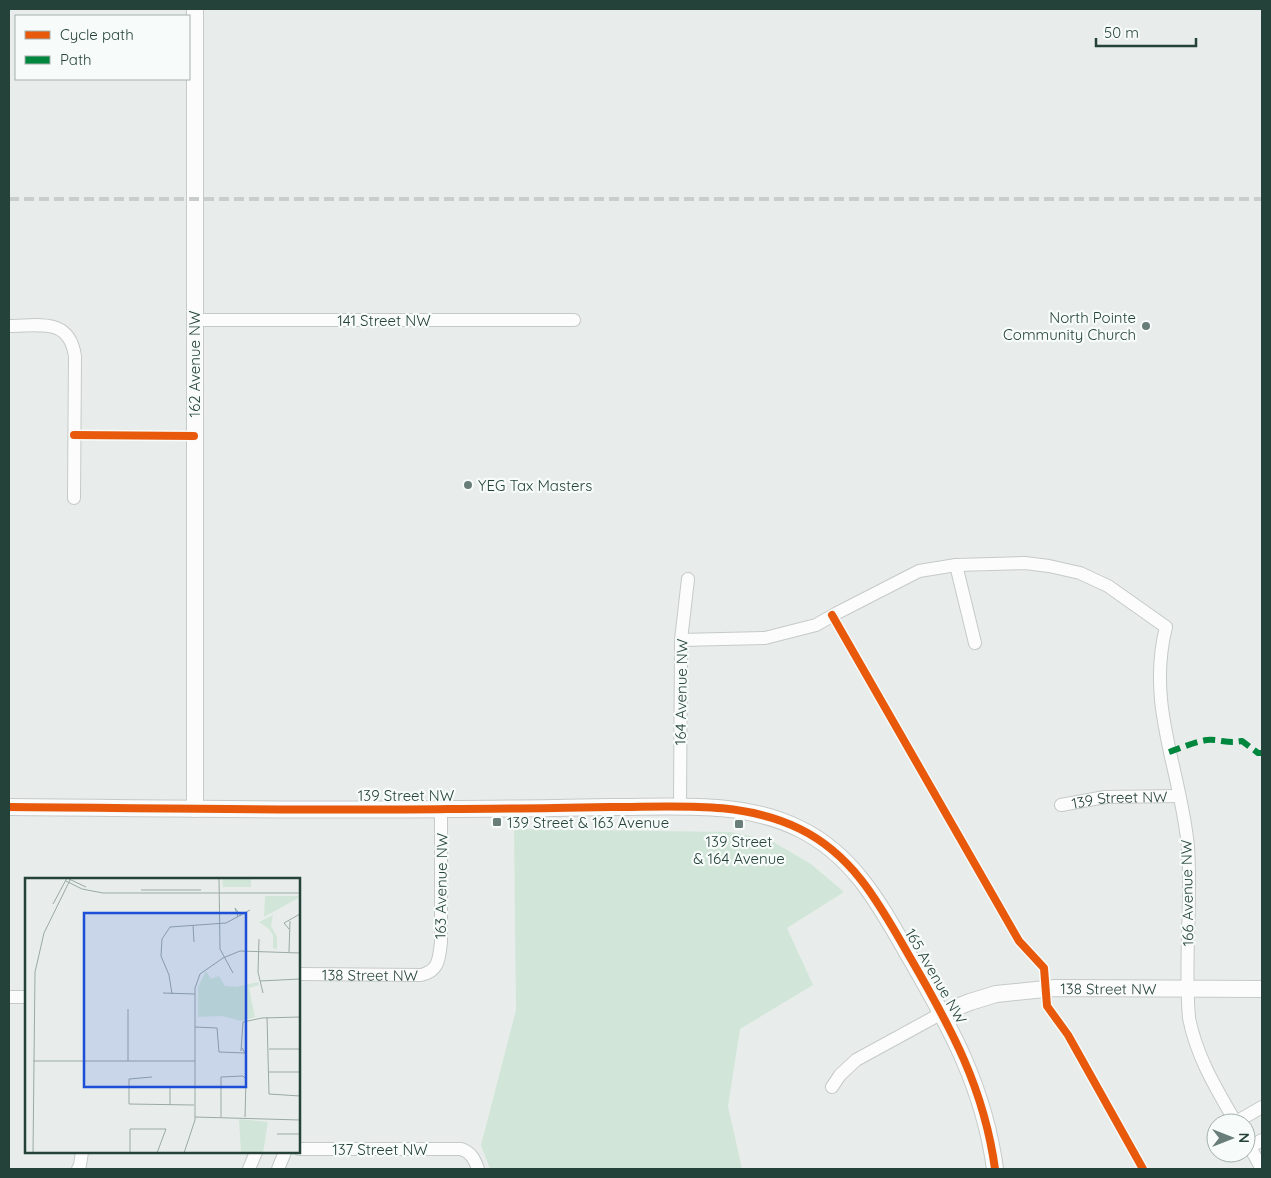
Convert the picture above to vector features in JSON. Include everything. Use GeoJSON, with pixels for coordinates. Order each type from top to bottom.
{"type":"FeatureCollection","features":[{"type":"Feature","properties":{"kind":"street","name":"162 Avenue NW"},"geometry":{"type":"LineString","coordinates":[[195,9],[195,809]]}},
{"type":"Feature","properties":{"kind":"street","name":"141 Street NW"},"geometry":{"type":"LineString","coordinates":[[194,320],[574,320]]}},
{"type":"Feature","properties":{"kind":"street"},"geometry":{"type":"LineString","coordinates":[[9,326],[50,326],[64,331],[69,336],[73,345],[74,498]]}},
{"type":"Feature","properties":{"kind":"street","name":"166 Avenue NW"},"geometry":{"type":"LineString","coordinates":[[956,565],[1025,564],[1049,566],[1080,573],[1108,586],[1166,627],[1162,641],[1159,674],[1161,704],[1188,852],[1189,1018],[1198,1052],[1231,1113]]}},
{"type":"Feature","properties":{"kind":"street"},"geometry":{"type":"LineString","coordinates":[[681,640],[765,638],[816,625],[837,612],[919,571],[956,565],[975,643]]}},
{"type":"Feature","properties":{"kind":"street","name":"164 Avenue NW"},"geometry":{"type":"LineString","coordinates":[[680,807],[681,640],[688,578]]}},
{"type":"Feature","properties":{"kind":"street","name":"139 Street NW"},"geometry":{"type":"LineString","coordinates":[[1061,805],[1105,797],[1179,796]]}},
{"type":"Feature","properties":{"kind":"street","name":"139 Street NW"},"geometry":{"type":"LineString","coordinates":[[9,807],[195,809],[721,808],[752,812],[778,819],[800,828]]}},
{"type":"Feature","properties":{"kind":"street","name":"163 Avenue NW"},"geometry":{"type":"LineString","coordinates":[[437,964],[441,942],[442,809]]}},
{"type":"Feature","properties":{"kind":"street","name":"165 Avenue NW"},"geometry":{"type":"LineString","coordinates":[[800,828],[826,843],[858,875],[876,898],[942,1013],[978,1094],[990,1140],[995,1169]]}},
{"type":"Feature","properties":{"kind":"street","name":"138 Street NW"},"geometry":{"type":"LineString","coordinates":[[300,974],[420,975],[429,973],[437,964]]}},
{"type":"Feature","properties":{"kind":"street","name":"138 Street NW"},"geometry":{"type":"LineString","coordinates":[[832,1087],[840,1075],[856,1060],[942,1013],[985,997],[1055,988],[1262,990]]}},
{"type":"Feature","properties":{"kind":"street"},"geometry":{"type":"LineString","coordinates":[[9,996],[25,996]]}},
{"type":"Feature","properties":{"kind":"street","name":"137 Street NW"},"geometry":{"type":"LineString","coordinates":[[300,1149],[461,1150],[467,1151],[473,1157],[478,1169]]}},
{"type":"Feature","properties":{"kind":"street"},"geometry":{"type":"LineString","coordinates":[[78,1169],[82,1153]]}},
{"type":"Feature","properties":{"kind":"street"},"geometry":{"type":"LineString","coordinates":[[249,1169],[256,1153]]}},
{"type":"Feature","properties":{"kind":"street"},"geometry":{"type":"LineString","coordinates":[[278,1169],[285,1153]]}},
{"type":"Feature","properties":{"kind":"green space"},"geometry":{"type":"Polygon","coordinates":[[[514,829],[730,832],[770,840],[811,864],[844,892],[787,928],[813,985],[740,1029],[728,1106],[742,1169],[490,1169],[481,1145],[516,1010],[514,829]]]}},
{"type":"Feature","properties":{"kind":"railway"},"geometry":{"type":"LineString","coordinates":[[9,199],[1262,199]]}},
{"type":"Feature","properties":{"kind":"marked path"},"geometry":{"type":"LineString","coordinates":[[1169,752],[1197,742],[1212,740],[1242,741],[1258,753],[1262,753]]}},
{"type":"Feature","properties":{"kind":"cycle path"},"geometry":{"type":"LineString","coordinates":[[74,435],[194,436]]}},
{"type":"Feature","properties":{"kind":"cycle path"},"geometry":{"type":"LineString","coordinates":[[832,615],[1019,941],[1044,968],[1047,1006],[1068,1035],[1143,1169]]}},
{"type":"Feature","properties":{"kind":"cycle path"},"geometry":{"type":"LineString","coordinates":[[9,807],[338,810],[683,806],[731,809],[755,813],[778,820],[800,829],[836,853],[865,885],[889,921],[926,985],[964,1060],[983,1112],[995,1169]]}},
{"type":"Feature","properties":{"kind":"place","name":"North Pointe Community Church"},"geometry":{"type":"Point","coordinates":[1146,326]}},
{"type":"Feature","properties":{"kind":"place","name":"YEG Tax Masters"},"geometry":{"type":"Point","coordinates":[468,485]}},
{"type":"Feature","properties":{"kind":"place","name":"139 Street & 163 Avenue"},"geometry":{"type":"Point","coordinates":[497,822]}},
{"type":"Feature","properties":{"kind":"place","name":"139 Street & 164 Avenue"},"geometry":{"type":"Point","coordinates":[739,824]}}]}
